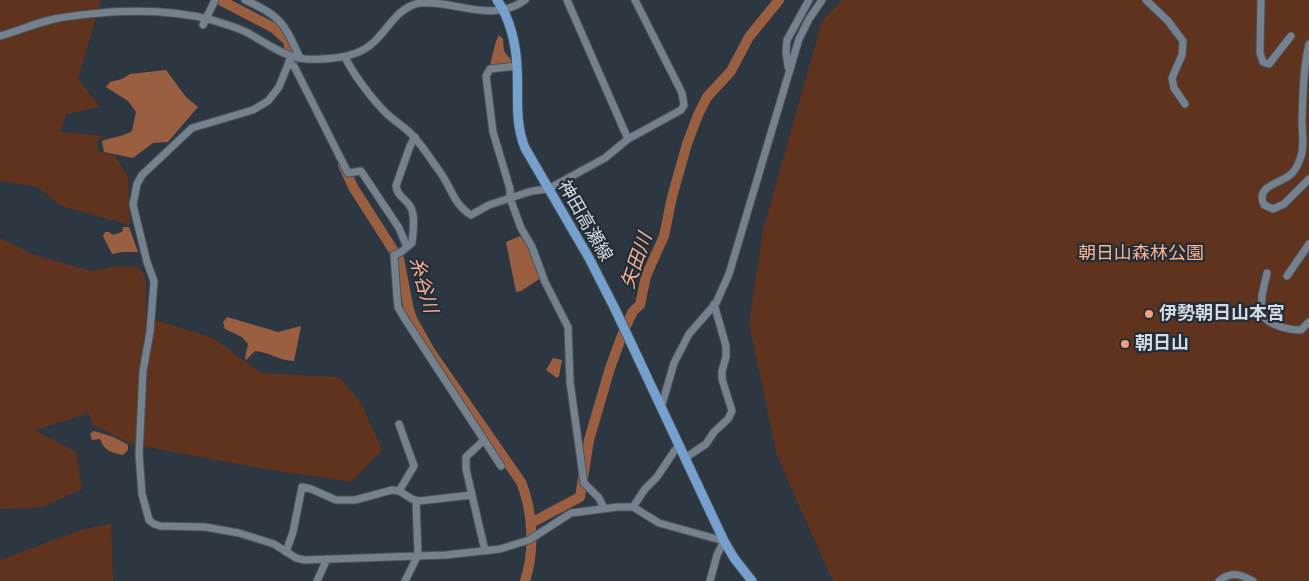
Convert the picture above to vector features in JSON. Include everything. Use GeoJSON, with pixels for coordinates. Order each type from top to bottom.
{"type":"FeatureCollection","features":[{"type":"Feature","properties":{"kind":"main road","name":"神田高瀬線"},"geometry":{"type":"LineString","coordinates":[[497,0],[504,9],[515,43],[517,116],[521,139],[593,266],[615,309],[724,541],[734,558],[752,581]]}},
{"type":"Feature","properties":{"kind":"street"},"geometry":{"type":"LineString","coordinates":[[204,22],[215,0]]}},
{"type":"Feature","properties":{"kind":"street"},"geometry":{"type":"LineString","coordinates":[[290,59],[318,60],[345,57],[362,50],[374,42],[399,14],[408,7],[420,3],[500,11],[525,0]]}},
{"type":"Feature","properties":{"kind":"street"},"geometry":{"type":"LineString","coordinates":[[567,0],[628,138]]}},
{"type":"Feature","properties":{"kind":"street"},"geometry":{"type":"LineString","coordinates":[[345,57],[384,111],[415,137],[442,176],[456,201],[466,212],[471,214],[510,198],[532,191],[548,189],[605,158],[628,138],[681,110],[684,105],[682,93],[635,0]]}},
{"type":"Feature","properties":{"kind":"street"},"geometry":{"type":"LineString","coordinates":[[788,70],[787,40],[809,0]]}},
{"type":"Feature","properties":{"kind":"street"},"geometry":{"type":"LineString","coordinates":[[662,408],[674,363],[689,334],[714,304],[729,274],[788,70],[799,39],[809,19],[822,0]]}},
{"type":"Feature","properties":{"kind":"street"},"geometry":{"type":"LineString","coordinates":[[1146,0],[1168,21],[1183,41],[1182,54],[1172,78],[1174,88],[1186,104]]}},
{"type":"Feature","properties":{"kind":"street"},"geometry":{"type":"LineString","coordinates":[[1261,0],[1260,53],[1263,62],[1269,64],[1291,36]]}},
{"type":"Feature","properties":{"kind":"street"},"geometry":{"type":"LineString","coordinates":[[249,1],[274,15],[286,27],[300,58]]}},
{"type":"Feature","properties":{"kind":"street"},"geometry":{"type":"LineString","coordinates":[[0,36],[47,21],[82,14],[146,10],[167,11],[247,33],[290,59],[348,173],[361,171],[399,228],[401,251]]}},
{"type":"Feature","properties":{"kind":"street"},"geometry":{"type":"LineString","coordinates":[[1309,44],[1304,66],[1302,155],[1292,174],[1264,190],[1262,200],[1264,205],[1270,209],[1281,206],[1309,179]]}},
{"type":"Feature","properties":{"kind":"street"},"geometry":{"type":"LineString","coordinates":[[290,59],[276,92],[262,106],[192,128],[142,175],[137,184],[133,205],[154,282],[150,332],[143,371],[139,454],[142,494],[149,520],[160,526],[205,527],[239,533],[274,544],[296,558],[304,560],[446,555],[500,549],[525,541],[572,513],[604,508],[633,507],[659,524],[724,541],[717,555],[710,581]]}},
{"type":"Feature","properties":{"kind":"street"},"geometry":{"type":"LineString","coordinates":[[517,66],[494,68],[487,72],[492,132],[520,228],[532,247],[545,282],[568,327],[570,382],[584,483],[599,498],[604,508]]}},
{"type":"Feature","properties":{"kind":"street"},"geometry":{"type":"LineString","coordinates":[[415,137],[396,186],[396,192],[410,206],[413,212],[412,243],[394,255],[398,307],[483,441],[501,466]]}},
{"type":"Feature","properties":{"kind":"street"},"geometry":{"type":"LineString","coordinates":[[1287,276],[1309,244]]}},
{"type":"Feature","properties":{"kind":"street"},"geometry":{"type":"LineString","coordinates":[[1267,273],[1262,295],[1261,314],[1266,321],[1294,330],[1301,330],[1309,322]]}},
{"type":"Feature","properties":{"kind":"street"},"geometry":{"type":"LineString","coordinates":[[685,458],[706,444],[732,411],[722,379],[726,346],[714,304]]}},
{"type":"Feature","properties":{"kind":"street"},"geometry":{"type":"LineString","coordinates":[[399,424],[414,466],[399,491]]}},
{"type":"Feature","properties":{"kind":"street"},"geometry":{"type":"LineString","coordinates":[[483,441],[466,457],[466,469],[485,551]]}},
{"type":"Feature","properties":{"kind":"street"},"geometry":{"type":"LineString","coordinates":[[633,507],[645,489],[657,477],[675,450],[680,448]]}},
{"type":"Feature","properties":{"kind":"street"},"geometry":{"type":"LineString","coordinates":[[286,552],[302,487],[336,500],[355,500],[392,490],[399,491],[419,501],[472,495]]}},
{"type":"Feature","properties":{"kind":"street"},"geometry":{"type":"LineString","coordinates":[[405,581],[418,556],[416,500]]}},
{"type":"Feature","properties":{"kind":"street"},"geometry":{"type":"LineString","coordinates":[[317,581],[328,559]]}},
{"type":"Feature","properties":{"kind":"street"},"geometry":{"type":"LineString","coordinates":[[1218,581],[1225,576],[1238,574],[1253,581]]}},
{"type":"Feature","properties":{"kind":"green space"},"geometry":{"type":"Polygon","coordinates":[[[0,0],[101,0],[78,79],[100,107],[66,114],[60,132],[107,136],[97,139],[98,151],[115,156],[128,176],[130,225],[61,206],[38,187],[0,181],[0,0]]]}},
{"type":"Feature","properties":{"kind":"green space","name":"朝日山森林公園"},"geometry":{"type":"Polygon","coordinates":[[[842,0],[1309,0],[1309,581],[833,581],[777,456],[749,323],[763,230],[822,21],[842,0]]]}},
{"type":"Feature","properties":{"kind":"green space"},"geometry":{"type":"Polygon","coordinates":[[[0,238],[35,255],[91,271],[117,266],[138,267],[146,279],[146,317],[213,338],[261,373],[340,377],[362,405],[382,450],[352,482],[266,469],[131,444],[92,424],[89,413],[35,430],[76,452],[82,489],[42,507],[0,509],[0,238]]]}},
{"type":"Feature","properties":{"kind":"green space"},"geometry":{"type":"Polygon","coordinates":[[[111,524],[113,581],[0,581],[0,560],[83,529],[111,524]]]}},
{"type":"Feature","properties":{"kind":"shaded area"},"geometry":{"type":"Polygon","coordinates":[[[499,35],[503,39],[504,51],[512,61],[508,65],[490,65],[496,41],[499,35]]]}},
{"type":"Feature","properties":{"kind":"shaded area"},"geometry":{"type":"Polygon","coordinates":[[[166,70],[186,97],[198,107],[168,142],[153,143],[133,158],[104,152],[102,141],[125,135],[132,131],[136,112],[128,101],[106,87],[110,82],[122,79],[130,74],[166,70]]]}},
{"type":"Feature","properties":{"kind":"shaded area"},"geometry":{"type":"Polygon","coordinates":[[[123,227],[129,227],[138,252],[112,254],[103,236],[105,232],[113,235],[122,232],[123,227]]]}},
{"type":"Feature","properties":{"kind":"shaded area"},"geometry":{"type":"Polygon","coordinates":[[[520,236],[529,249],[541,278],[521,291],[516,292],[506,242],[520,236]]]}},
{"type":"Feature","properties":{"kind":"shaded area"},"geometry":{"type":"Polygon","coordinates":[[[227,317],[278,332],[301,326],[294,361],[284,360],[255,351],[246,360],[248,344],[242,337],[225,329],[223,322],[227,317]]]}},
{"type":"Feature","properties":{"kind":"shaded area"},"geometry":{"type":"Polygon","coordinates":[[[553,358],[562,360],[557,378],[546,370],[553,358]]]}},
{"type":"Feature","properties":{"kind":"shaded area"},"geometry":{"type":"Polygon","coordinates":[[[93,431],[120,440],[128,445],[128,450],[123,455],[108,450],[100,439],[92,440],[90,434],[93,431]]]}},
{"type":"Feature","properties":{"kind":"waterway","name":"糸谷川"},"geometry":{"type":"LineString","coordinates":[[220,0],[274,28],[288,41],[293,65]]}},
{"type":"Feature","properties":{"kind":"waterway","name":"矢田川"},"geometry":{"type":"LineString","coordinates":[[531,523],[580,497],[589,440],[610,368],[633,311],[640,305],[646,276],[664,236],[672,197],[687,144],[698,115],[707,97],[731,71],[749,37],[779,0]]}},
{"type":"Feature","properties":{"kind":"waterway","name":"糸谷川"},"geometry":{"type":"LineString","coordinates":[[343,165],[353,187],[399,259],[412,319],[430,351],[521,482],[528,505],[531,531],[530,557],[525,581]]}},
{"type":"Feature","properties":{"kind":"place","name":"伊勢朝日山本宮"},"geometry":{"type":"Point","coordinates":[1149,314]}},
{"type":"Feature","properties":{"kind":"place","name":"朝日山"},"geometry":{"type":"Point","coordinates":[1125,344]}}]}
